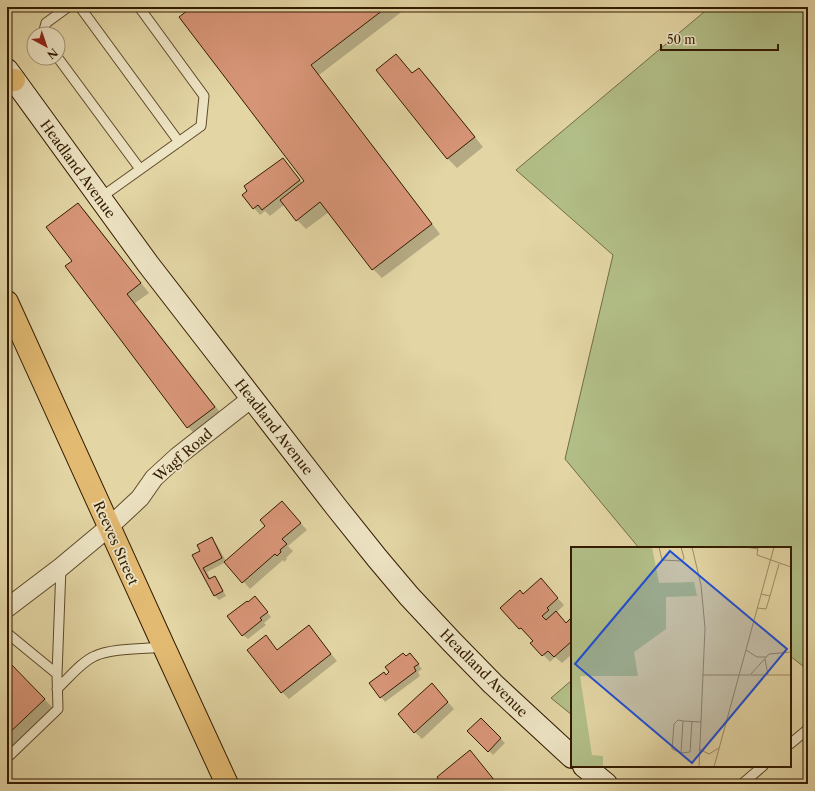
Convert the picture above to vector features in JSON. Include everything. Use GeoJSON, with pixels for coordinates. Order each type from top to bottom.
{"type":"FeatureCollection","features":[{"type":"Feature","properties":{"kind":"main road","name":"Headland Avenue"},"geometry":{"type":"LineString","coordinates":[[9,77],[148,264],[337,508],[409,596],[493,684],[571,756]]}},
{"type":"Feature","properties":{"kind":"main road","name":"Reeves Street"},"geometry":{"type":"LineString","coordinates":[[7,302],[227,784]]}},
{"type":"Feature","properties":{"kind":"main road"},"geometry":{"type":"LineString","coordinates":[[585,767],[606,784]]}},
{"type":"Feature","properties":{"kind":"street","name":"Wagf Road"},"geometry":{"type":"LineString","coordinates":[[7,608],[61,567],[109,527],[140,498],[154,478],[178,456],[252,398]]}},
{"type":"Feature","properties":{"kind":"lane"},"geometry":{"type":"LineString","coordinates":[[45,26],[46,23],[68,7]]}},
{"type":"Feature","properties":{"kind":"lane"},"geometry":{"type":"LineString","coordinates":[[80,7],[179,142]]}},
{"type":"Feature","properties":{"kind":"lane"},"geometry":{"type":"LineString","coordinates":[[100,198],[201,126],[204,96],[139,7]]}},
{"type":"Feature","properties":{"kind":"lane"},"geometry":{"type":"LineString","coordinates":[[64,66],[140,169]]}},
{"type":"Feature","properties":{"kind":"lane"},"geometry":{"type":"LineString","coordinates":[[7,758],[58,709],[57,674],[61,567]]}},
{"type":"Feature","properties":{"kind":"lane"},"geometry":{"type":"LineString","coordinates":[[7,633],[57,674]]}},
{"type":"Feature","properties":{"kind":"lane"},"geometry":{"type":"LineString","coordinates":[[57,689],[79,668],[95,656],[113,651],[164,647]]}},
{"type":"Feature","properties":{"kind":"lane"},"geometry":{"type":"LineString","coordinates":[[791,743],[808,729]]}},
{"type":"Feature","properties":{"kind":"lane"},"geometry":{"type":"LineString","coordinates":[[742,784],[762,767]]}},
{"type":"Feature","properties":{"kind":"green space"},"geometry":{"type":"Polygon","coordinates":[[[710,7],[808,7],[808,670],[791,657],[791,547],[638,547],[565,459],[613,255],[516,170],[710,7]]]}},
{"type":"Feature","properties":{"kind":"green space"},"geometry":{"type":"Polygon","coordinates":[[[571,681],[571,714],[551,698],[571,681]]]}},
{"type":"Feature","properties":{"kind":"building"},"geometry":{"type":"Polygon","coordinates":[[[192,7],[387,7],[311,65],[432,224],[372,270],[320,202],[296,221],[280,200],[304,181],[179,17],[192,7]]]}},
{"type":"Feature","properties":{"kind":"building"},"geometry":{"type":"Polygon","coordinates":[[[396,54],[412,73],[419,68],[475,137],[447,159],[376,70],[396,54]]]}},
{"type":"Feature","properties":{"kind":"building"},"geometry":{"type":"Polygon","coordinates":[[[283,158],[300,180],[262,210],[258,205],[253,209],[242,195],[247,191],[244,186],[283,158]]]}},
{"type":"Feature","properties":{"kind":"building"},"geometry":{"type":"Polygon","coordinates":[[[78,203],[141,283],[127,294],[215,407],[187,428],[65,266],[72,261],[46,227],[78,203]]]}},
{"type":"Feature","properties":{"kind":"building"},"geometry":{"type":"Polygon","coordinates":[[[282,501],[301,523],[282,539],[287,544],[280,550],[281,552],[277,556],[275,554],[242,583],[224,562],[265,526],[260,520],[282,501]]]}},
{"type":"Feature","properties":{"kind":"building"},"geometry":{"type":"Polygon","coordinates":[[[212,537],[222,558],[203,568],[209,579],[215,576],[223,591],[214,596],[192,555],[200,551],[197,545],[212,537]]]}},
{"type":"Feature","properties":{"kind":"building"},"geometry":{"type":"Polygon","coordinates":[[[541,578],[558,598],[547,608],[549,610],[542,616],[546,620],[556,611],[566,623],[571,618],[571,642],[554,657],[548,651],[542,656],[530,643],[533,641],[521,628],[519,629],[500,608],[520,590],[523,594],[541,578]]]}},
{"type":"Feature","properties":{"kind":"building"},"geometry":{"type":"Polygon","coordinates":[[[255,596],[268,612],[260,618],[262,620],[242,636],[227,616],[255,596]]]}},
{"type":"Feature","properties":{"kind":"building"},"geometry":{"type":"Polygon","coordinates":[[[309,625],[331,654],[281,693],[247,650],[266,635],[277,650],[309,625]]]}},
{"type":"Feature","properties":{"kind":"building"},"geometry":{"type":"Polygon","coordinates":[[[403,653],[406,656],[410,653],[419,664],[414,667],[416,671],[380,698],[369,683],[384,672],[386,675],[389,672],[385,667],[403,653]]]}},
{"type":"Feature","properties":{"kind":"building"},"geometry":{"type":"Polygon","coordinates":[[[7,660],[45,699],[7,735],[7,660]]]}},
{"type":"Feature","properties":{"kind":"building"},"geometry":{"type":"Polygon","coordinates":[[[432,683],[448,702],[414,733],[398,714],[432,683]]]}},
{"type":"Feature","properties":{"kind":"building"},"geometry":{"type":"Polygon","coordinates":[[[481,718],[501,738],[488,752],[467,731],[481,718]]]}},
{"type":"Feature","properties":{"kind":"building"},"geometry":{"type":"Polygon","coordinates":[[[470,750],[495,781],[492,784],[442,784],[437,777],[470,750]]]}}]}
